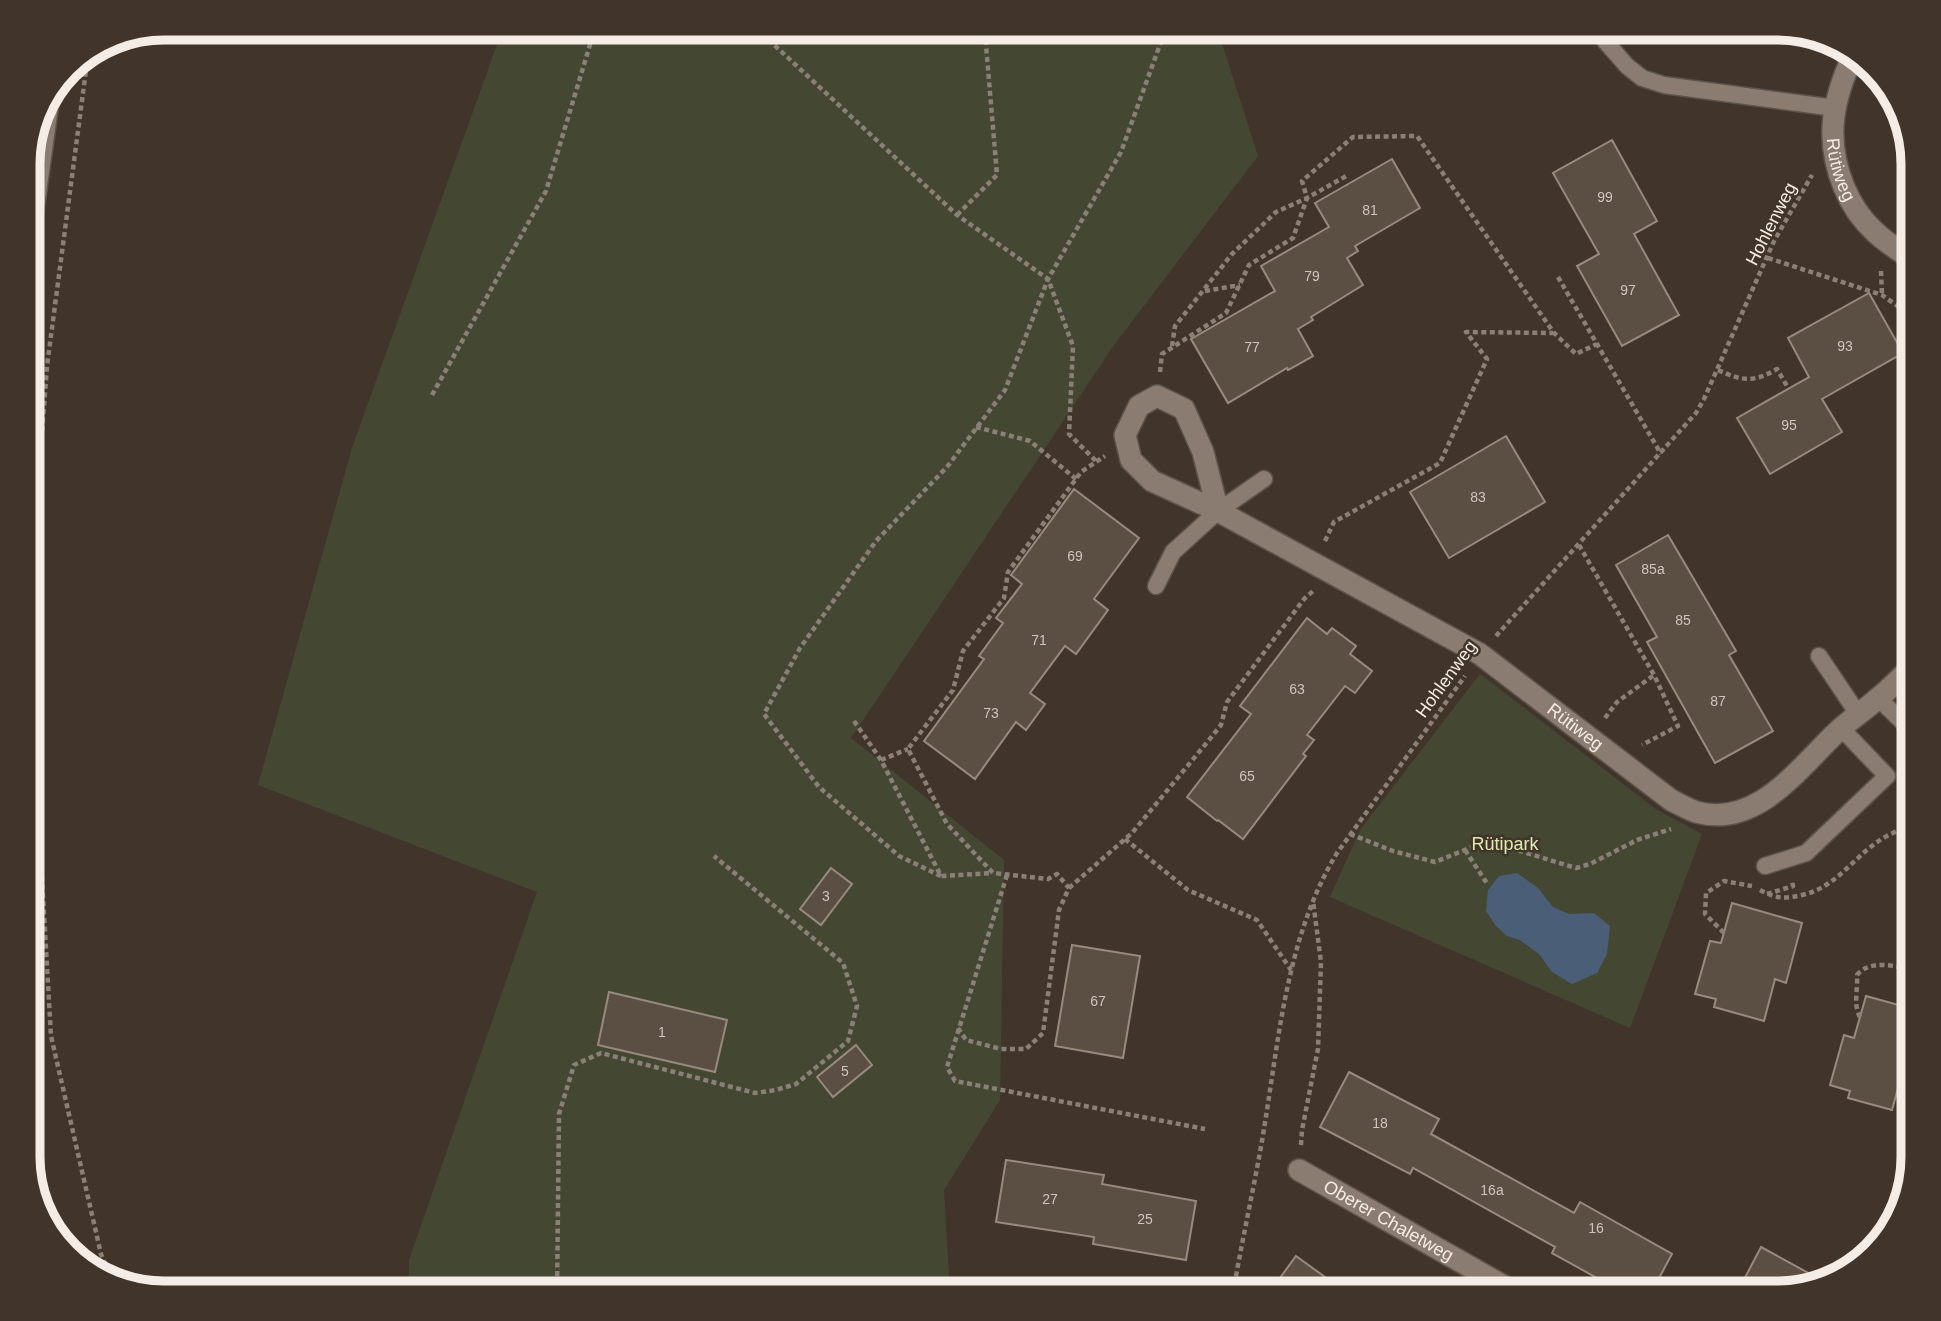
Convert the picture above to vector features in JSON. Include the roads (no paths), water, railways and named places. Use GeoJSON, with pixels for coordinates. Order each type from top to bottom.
{"type":"FeatureCollection","features":[{"type":"Feature","properties":{"kind":"street","name":"Rütiweg"},"geometry":{"type":"LineString","coordinates":[[1849,64],[1842,79],[1835,108],[1832,132],[1834,160],[1846,193],[1859,215],[1876,234],[1901,252]]}},
{"type":"Feature","properties":{"kind":"street"},"geometry":{"type":"LineString","coordinates":[[41,153],[44,133]]}},
{"type":"Feature","properties":{"kind":"street","name":"Rütiweg"},"geometry":{"type":"LineString","coordinates":[[1218,511],[1203,452],[1184,409],[1157,396],[1139,406],[1125,435],[1131,460],[1152,481],[1218,511],[1480,654],[1671,800],[1695,812],[1720,815],[1741,811],[1781,788],[1841,728],[1901,677]]}},
{"type":"Feature","properties":{"kind":"street","name":"Oberer Chaletweg"},"geometry":{"type":"LineString","coordinates":[[1299,1170],[1495,1281]]}},
{"type":"Feature","properties":{"kind":"lane"},"geometry":{"type":"LineString","coordinates":[[1605,40],[1627,66],[1642,78],[1664,85],[1835,108]]}},
{"type":"Feature","properties":{"kind":"lane"},"geometry":{"type":"LineString","coordinates":[[1156,586],[1173,552],[1218,511],[1264,479]]}},
{"type":"Feature","properties":{"kind":"lane"},"geometry":{"type":"LineString","coordinates":[[1819,656],[1858,715]]}},
{"type":"Feature","properties":{"kind":"lane"},"geometry":{"type":"LineString","coordinates":[[1878,698],[1901,720]]}},
{"type":"Feature","properties":{"kind":"lane"},"geometry":{"type":"LineString","coordinates":[[1765,866],[1806,853],[1887,776],[1841,728]]}},
{"type":"Feature","properties":{"kind":"water"},"geometry":{"type":"Polygon","coordinates":[[[1517,873],[1538,888],[1553,907],[1569,914],[1594,913],[1610,926],[1607,954],[1597,973],[1572,984],[1552,972],[1539,954],[1520,940],[1507,936],[1496,926],[1486,911],[1488,890],[1499,876],[1517,873]]]}},
{"type":"Feature","properties":{"kind":"park label","name":"Rütipark"},"geometry":{"type":"Point","coordinates":[1505,844]}}]}
